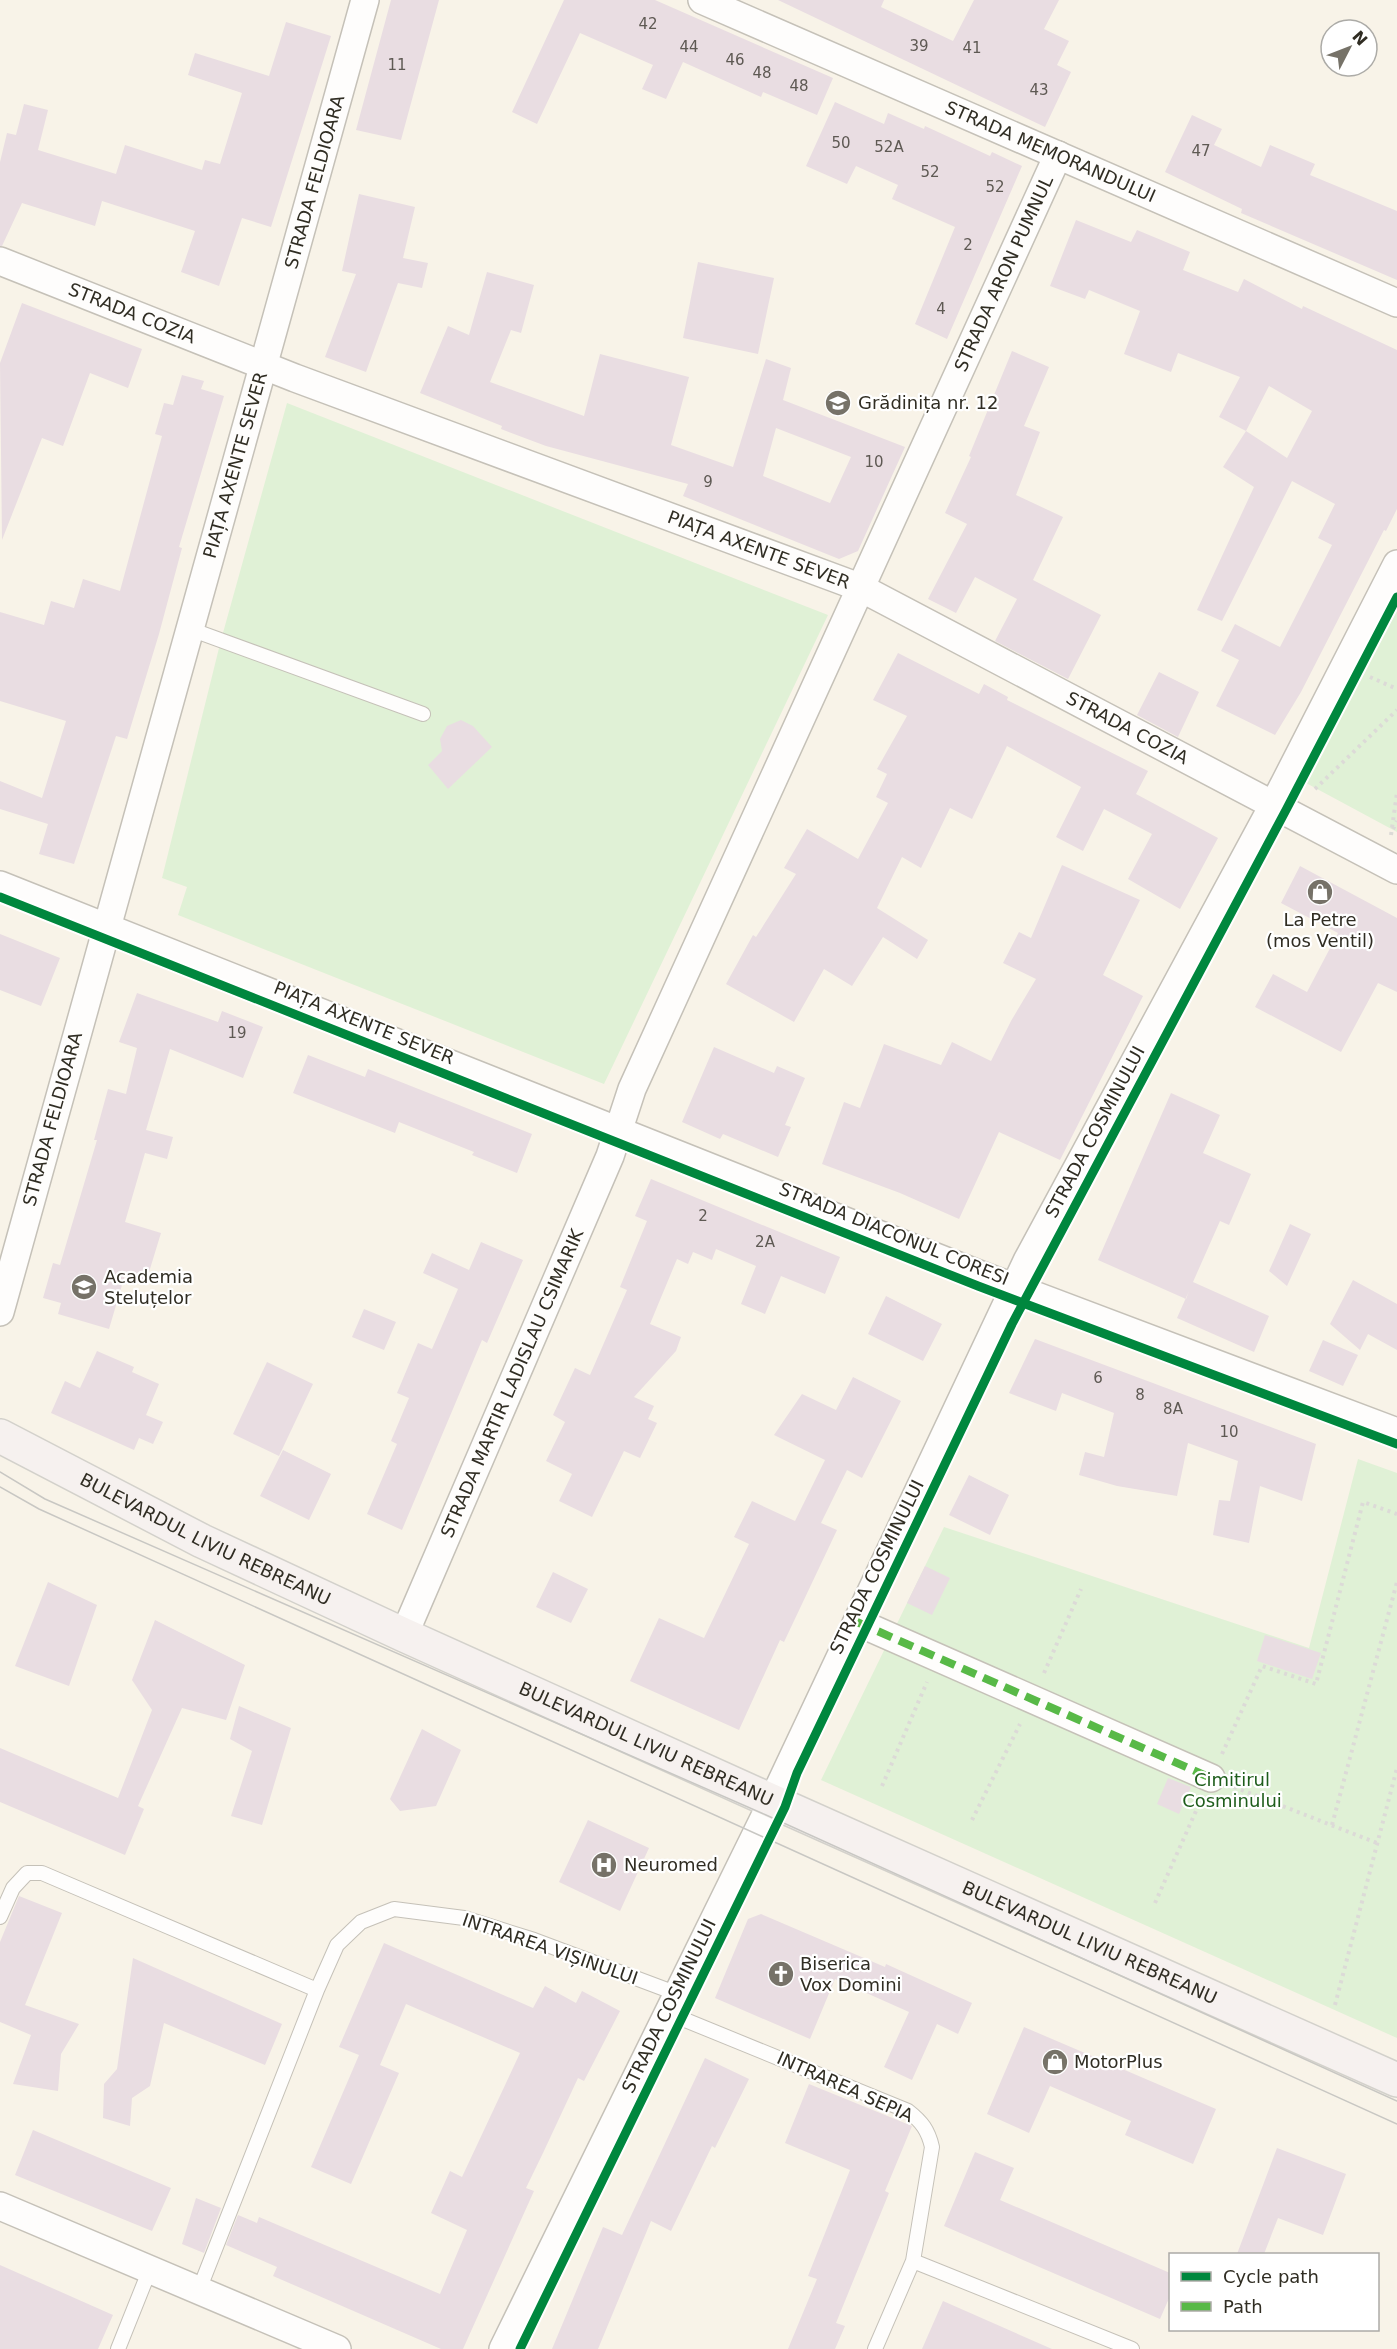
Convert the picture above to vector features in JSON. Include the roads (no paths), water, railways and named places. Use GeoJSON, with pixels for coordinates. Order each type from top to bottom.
{"type":"FeatureCollection","features":[{"type":"Feature","properties":{"kind":"main road","name":"BULEVARDUL LIVIU REBREANU"},"geometry":{"type":"LineString","coordinates":[[0,1436],[202,1541],[404,1635],[772,1802],[1397,2080]]}},
{"type":"Feature","properties":{"kind":"street","name":"STRADA FELDIOARA"},"geometry":{"type":"LineString","coordinates":[[265,366],[365,0]]}},
{"type":"Feature","properties":{"kind":"street","name":"STRADA MEMORANDULUI"},"geometry":{"type":"LineString","coordinates":[[702,0],[1397,303]]}},
{"type":"Feature","properties":{"kind":"street","name":"STRADA ARON PUMNUL"},"geometry":{"type":"LineString","coordinates":[[859,587],[1058,154]]}},
{"type":"Feature","properties":{"kind":"street","name":"STRADA COZIA"},"geometry":{"type":"LineString","coordinates":[[0,261],[265,366]]}},
{"type":"Feature","properties":{"kind":"street","name":"PIAȚA AXENTE SEVER"},"geometry":{"type":"LineString","coordinates":[[265,366],[859,587],[632,1089],[619,1130],[105,926],[265,366]]}},
{"type":"Feature","properties":{"kind":"street","name":"STRADA COSMINULUI"},"geometry":{"type":"LineString","coordinates":[[502,2349],[772,1802],[1014,1287],[1274,804],[1397,564]]}},
{"type":"Feature","properties":{"kind":"street","name":"STRADA COZIA"},"geometry":{"type":"LineString","coordinates":[[859,587],[1397,870]]}},
{"type":"Feature","properties":{"kind":"street"},"geometry":{"type":"LineString","coordinates":[[0,885],[105,926]]}},
{"type":"Feature","properties":{"kind":"street","name":"STRADA FELDIOARA"},"geometry":{"type":"LineString","coordinates":[[0,1312],[105,926]]}},
{"type":"Feature","properties":{"kind":"street","name":"STRADA DIACONUL CORESI"},"geometry":{"type":"LineString","coordinates":[[619,1130],[1014,1287],[1397,1432]]}},
{"type":"Feature","properties":{"kind":"street","name":"STRADA MARTIR LADISLAU CSIMARIK"},"geometry":{"type":"LineString","coordinates":[[404,1635],[610,1156],[619,1130]]}},
{"type":"Feature","properties":{"kind":"street"},"geometry":{"type":"LineString","coordinates":[[857,1622],[1211,1778]]}},
{"type":"Feature","properties":{"kind":"street"},"geometry":{"type":"LineString","coordinates":[[0,2206],[337,2349]]}},
{"type":"Feature","properties":{"kind":"lane"},"geometry":{"type":"LineString","coordinates":[[190,629],[423,714]]}},
{"type":"Feature","properties":{"kind":"lane"},"geometry":{"type":"LineString","coordinates":[[0,1917],[13,1888],[27,1873],[42,1873],[317,1990]]}},
{"type":"Feature","properties":{"kind":"lane","name":"INTRAREA VIȘINULUI"},"geometry":{"type":"LineString","coordinates":[[199,2290],[317,1990],[337,1945],[361,1922],[394,1909],[464,1918],[534,1940],[673,2003]]}},
{"type":"Feature","properties":{"kind":"lane","name":"INTRAREA SEPIA"},"geometry":{"type":"LineString","coordinates":[[673,2003],[908,2111],[921,2121],[929,2133],[932,2147],[913,2261],[875,2349]]}},
{"type":"Feature","properties":{"kind":"lane"},"geometry":{"type":"LineString","coordinates":[[913,2261],[1132,2349]]}},
{"type":"Feature","properties":{"kind":"lane"},"geometry":{"type":"LineString","coordinates":[[118,2349],[150,2269]]}},
{"type":"Feature","properties":{"kind":"tram line"},"geometry":{"type":"LineString","coordinates":[[0,1472],[45,1499],[766,1815],[1397,2101]]}},
{"type":"Feature","properties":{"kind":"tram line"},"geometry":{"type":"LineString","coordinates":[[0,1487],[39,1509],[1397,2124]]}},
{"type":"Feature","properties":{"kind":"place","name":"Grădinița nr. 12"},"geometry":{"type":"Point","coordinates":[838,403]}},
{"type":"Feature","properties":{"kind":"place","name":"La Petre (mos Ventil)"},"geometry":{"type":"Point","coordinates":[1320,892]}},
{"type":"Feature","properties":{"kind":"place","name":"Academia Steluțelor"},"geometry":{"type":"Point","coordinates":[84,1287]}},
{"type":"Feature","properties":{"kind":"place","name":"Neuromed"},"geometry":{"type":"Point","coordinates":[604,1865]}},
{"type":"Feature","properties":{"kind":"place","name":"Biserica Vox Domini"},"geometry":{"type":"Point","coordinates":[781,1974]}},
{"type":"Feature","properties":{"kind":"place","name":"MotorPlus"},"geometry":{"type":"Point","coordinates":[1055,2062]}},
{"type":"Feature","properties":{"kind":"park label","name":"Cimitirul Cosminului"},"geometry":{"type":"Point","coordinates":[1232,1790]}}]}
